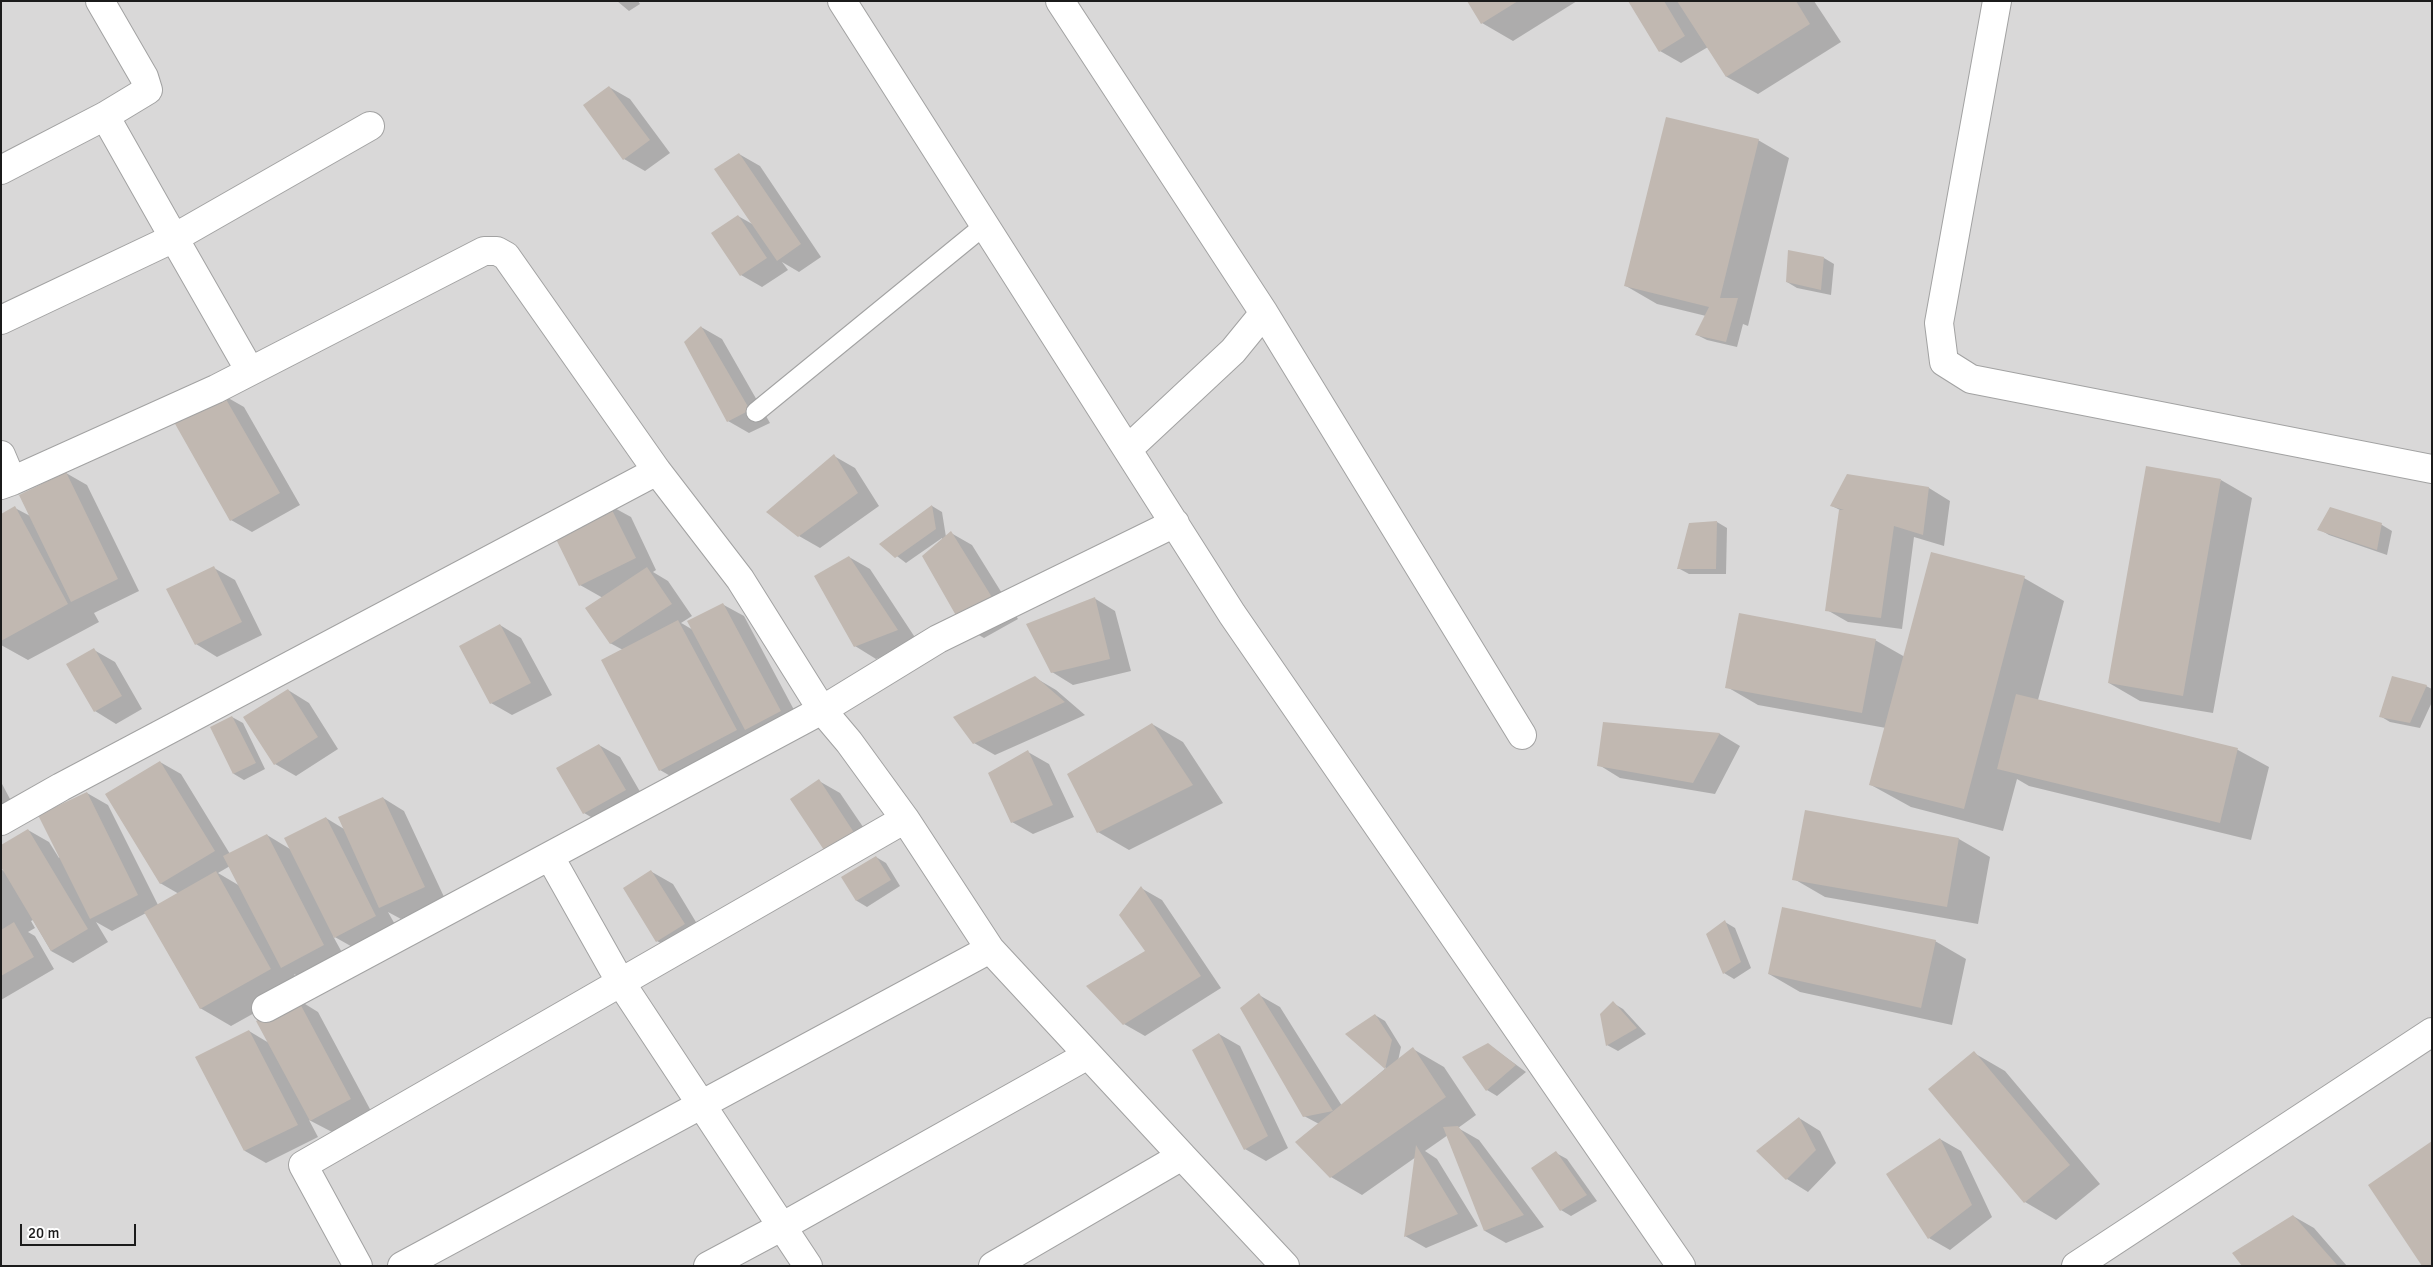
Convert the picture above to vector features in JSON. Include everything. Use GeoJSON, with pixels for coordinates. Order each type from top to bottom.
{"type":"FeatureCollection","features":[{"type":"Feature","properties":{"kind":"street"},"geometry":{"type":"LineString","coordinates":[[1,170],[105,116],[148,90],[144,77],[100,1]]}},
{"type":"Feature","properties":{"kind":"street"},"geometry":{"type":"LineString","coordinates":[[842,1],[1232,614],[1681,1266]]}},
{"type":"Feature","properties":{"kind":"street"},"geometry":{"type":"LineString","coordinates":[[1060,1],[1264,313],[1522,735]]}},
{"type":"Feature","properties":{"kind":"street"},"geometry":{"type":"LineString","coordinates":[[1997,1],[1939,323],[1944,362],[1971,379],[2432,469]]}},
{"type":"Feature","properties":{"kind":"street"},"geometry":{"type":"LineString","coordinates":[[105,116],[250,372]]}},
{"type":"Feature","properties":{"kind":"street"},"geometry":{"type":"LineString","coordinates":[[1,320],[174,238],[370,126]]}},
{"type":"Feature","properties":{"kind":"street"},"geometry":{"type":"LineString","coordinates":[[1,455],[6,483],[250,372],[484,251],[497,251],[506,256],[657,471],[740,579],[822,710],[849,742],[905,819],[990,949],[1285,1266]]}},
{"type":"Feature","properties":{"kind":"street"},"geometry":{"type":"LineString","coordinates":[[1128,449],[1233,351],[1264,313]]}},
{"type":"Feature","properties":{"kind":"street"},"geometry":{"type":"LineString","coordinates":[[1,821],[60,787],[657,471]]}},
{"type":"Feature","properties":{"kind":"street"},"geometry":{"type":"LineString","coordinates":[[266,1008],[822,710],[938,639],[1175,522]]}},
{"type":"Feature","properties":{"kind":"street"},"geometry":{"type":"LineString","coordinates":[[358,1266],[303,1165],[622,984],[905,819]]}},
{"type":"Feature","properties":{"kind":"street"},"geometry":{"type":"LineString","coordinates":[[550,857],[622,984],[702,1102],[808,1266]]}},
{"type":"Feature","properties":{"kind":"street"},"geometry":{"type":"LineString","coordinates":[[402,1266],[702,1102],[990,949]]}},
{"type":"Feature","properties":{"kind":"street"},"geometry":{"type":"LineString","coordinates":[[2076,1266],[2432,1032]]}},
{"type":"Feature","properties":{"kind":"street"},"geometry":{"type":"LineString","coordinates":[[708,1266],[1088,1055]]}},
{"type":"Feature","properties":{"kind":"street"},"geometry":{"type":"LineString","coordinates":[[993,1266],[1182,1156]]}},
{"type":"Feature","properties":{"kind":"lane"},"geometry":{"type":"LineString","coordinates":[[756,412],[985,225]]}},
{"type":"Feature","properties":{"kind":"shaded area"},"geometry":{"type":"Polygon","coordinates":[[[1,1],[2432,1],[2432,1266],[1,1266],[1,1]]]}},
{"type":"Feature","properties":{"kind":"building"},"geometry":{"type":"Polygon","coordinates":[[[1467,1],[1518,1],[1481,24],[1467,1]]]}},
{"type":"Feature","properties":{"kind":"building"},"geometry":{"type":"Polygon","coordinates":[[[1628,1],[1664,1],[1685,36],[1659,52],[1628,1]]]}},
{"type":"Feature","properties":{"kind":"building"},"geometry":{"type":"Polygon","coordinates":[[[1677,1],[1796,1],[1810,24],[1726,77],[1677,1]]]}},
{"type":"Feature","properties":{"kind":"building"},"geometry":{"type":"Polygon","coordinates":[[[609,86],[650,140],[623,160],[583,105],[609,86]]]}},
{"type":"Feature","properties":{"kind":"building"},"geometry":{"type":"Polygon","coordinates":[[[1666,117],[1759,139],[1720,298],[1738,298],[1726,342],[1695,335],[1709,307],[1624,286],[1666,117]]]}},
{"type":"Feature","properties":{"kind":"building"},"geometry":{"type":"Polygon","coordinates":[[[739,153],[801,244],[777,261],[714,169],[739,153]]]}},
{"type":"Feature","properties":{"kind":"building"},"geometry":{"type":"Polygon","coordinates":[[[738,215],[767,258],[740,276],[711,233],[738,215]]]}},
{"type":"Feature","properties":{"kind":"building"},"geometry":{"type":"Polygon","coordinates":[[[1788,250],[1824,257],[1821,290],[1786,282],[1788,250]]]}},
{"type":"Feature","properties":{"kind":"building"},"geometry":{"type":"Polygon","coordinates":[[[701,326],[750,410],[727,422],[684,342],[701,326]]]}},
{"type":"Feature","properties":{"kind":"building"},"geometry":{"type":"Polygon","coordinates":[[[223,394],[280,493],[230,521],[174,422],[223,394]]]}},
{"type":"Feature","properties":{"kind":"building"},"geometry":{"type":"Polygon","coordinates":[[[834,454],[858,493],[798,537],[766,512],[834,454]]]}},
{"type":"Feature","properties":{"kind":"building"},"geometry":{"type":"Polygon","coordinates":[[[2146,466],[2221,479],[2183,696],[2108,683],[2146,466]]]}},
{"type":"Feature","properties":{"kind":"building"},"geometry":{"type":"Polygon","coordinates":[[[66,472],[118,579],[71,602],[19,495],[66,472]]]}},
{"type":"Feature","properties":{"kind":"building"},"geometry":{"type":"Polygon","coordinates":[[[1847,474],[1929,487],[1923,535],[1894,526],[1881,618],[1825,611],[1839,510],[1844,510],[1830,506],[1847,474]]]}},
{"type":"Feature","properties":{"kind":"building"},"geometry":{"type":"Polygon","coordinates":[[[609,504],[636,558],[579,586],[552,531],[609,504]]]}},
{"type":"Feature","properties":{"kind":"building"},"geometry":{"type":"Polygon","coordinates":[[[932,505],[936,529],[895,558],[879,544],[932,505]]]}},
{"type":"Feature","properties":{"kind":"building"},"geometry":{"type":"Polygon","coordinates":[[[15,506],[68,604],[1,641],[1,514],[15,506]]]}},
{"type":"Feature","properties":{"kind":"building"},"geometry":{"type":"Polygon","coordinates":[[[2330,507],[2382,523],[2377,550],[2317,530],[2330,507]]]}},
{"type":"Feature","properties":{"kind":"building"},"geometry":{"type":"Polygon","coordinates":[[[1717,521],[1716,569],[1677,569],[1689,523],[1717,521]]]}},
{"type":"Feature","properties":{"kind":"building"},"geometry":{"type":"Polygon","coordinates":[[[951,531],[998,607],[962,626],[922,556],[951,531]]]}},
{"type":"Feature","properties":{"kind":"building"},"geometry":{"type":"Polygon","coordinates":[[[1931,552],[2025,576],[1964,809],[1869,785],[1931,552]]]}},
{"type":"Feature","properties":{"kind":"building"},"geometry":{"type":"Polygon","coordinates":[[[849,556],[898,630],[854,647],[814,576],[849,556]]]}},
{"type":"Feature","properties":{"kind":"building"},"geometry":{"type":"Polygon","coordinates":[[[214,566],[242,622],[195,645],[166,589],[214,566]]]}},
{"type":"Feature","properties":{"kind":"building"},"geometry":{"type":"Polygon","coordinates":[[[647,567],[672,604],[610,644],[585,608],[647,567]]]}},
{"type":"Feature","properties":{"kind":"building"},"geometry":{"type":"Polygon","coordinates":[[[1095,597],[1110,659],[1051,673],[1026,624],[1095,597]]]}},
{"type":"Feature","properties":{"kind":"building"},"geometry":{"type":"Polygon","coordinates":[[[723,603],[781,711],[745,730],[687,621],[723,603]]]}},
{"type":"Feature","properties":{"kind":"building"},"geometry":{"type":"Polygon","coordinates":[[[1739,613],[1876,639],[1862,713],[1725,688],[1739,613]]]}},
{"type":"Feature","properties":{"kind":"building"},"geometry":{"type":"Polygon","coordinates":[[[678,620],[737,730],[659,771],[601,660],[678,620]]]}},
{"type":"Feature","properties":{"kind":"building"},"geometry":{"type":"Polygon","coordinates":[[[500,624],[531,683],[490,704],[459,646],[500,624]]]}},
{"type":"Feature","properties":{"kind":"building"},"geometry":{"type":"Polygon","coordinates":[[[94,648],[122,696],[94,712],[66,664],[94,648]]]}},
{"type":"Feature","properties":{"kind":"building"},"geometry":{"type":"Polygon","coordinates":[[[1035,676],[1065,702],[973,744],[953,717],[1035,676]]]}},
{"type":"Feature","properties":{"kind":"building"},"geometry":{"type":"Polygon","coordinates":[[[2392,676],[2427,685],[2410,723],[2379,717],[2392,676]]]}},
{"type":"Feature","properties":{"kind":"building"},"geometry":{"type":"Polygon","coordinates":[[[288,689],[318,737],[274,765],[243,717],[288,689]]]}},
{"type":"Feature","properties":{"kind":"building"},"geometry":{"type":"Polygon","coordinates":[[[2016,694],[2238,748],[2220,823],[1997,769],[2016,694]]]}},
{"type":"Feature","properties":{"kind":"building"},"geometry":{"type":"Polygon","coordinates":[[[232,716],[256,763],[233,774],[210,727],[232,716]]]}},
{"type":"Feature","properties":{"kind":"building"},"geometry":{"type":"Polygon","coordinates":[[[1603,722],[1720,733],[1693,783],[1597,766],[1603,722]]]}},
{"type":"Feature","properties":{"kind":"building"},"geometry":{"type":"Polygon","coordinates":[[[1152,723],[1193,785],[1097,833],[1067,774],[1152,723]]]}},
{"type":"Feature","properties":{"kind":"building"},"geometry":{"type":"Polygon","coordinates":[[[599,744],[626,790],[583,814],[556,768],[599,744]]]}},
{"type":"Feature","properties":{"kind":"building"},"geometry":{"type":"Polygon","coordinates":[[[1028,750],[1053,805],[1011,823],[988,773],[1028,750]]]}},
{"type":"Feature","properties":{"kind":"building"},"geometry":{"type":"Polygon","coordinates":[[[160,761],[215,851],[160,884],[105,794],[160,761]]]}},
{"type":"Feature","properties":{"kind":"building"},"geometry":{"type":"Polygon","coordinates":[[[819,779],[855,834],[826,853],[790,799],[819,779]]]}},
{"type":"Feature","properties":{"kind":"building"},"geometry":{"type":"Polygon","coordinates":[[[87,792],[138,895],[90,919],[38,815],[87,792]]]}},
{"type":"Feature","properties":{"kind":"building"},"geometry":{"type":"Polygon","coordinates":[[[383,797],[425,887],[379,908],[338,817],[383,797]]]}},
{"type":"Feature","properties":{"kind":"building"},"geometry":{"type":"Polygon","coordinates":[[[1805,810],[1959,838],[1947,907],[1792,880],[1805,810]]]}},
{"type":"Feature","properties":{"kind":"building"},"geometry":{"type":"Polygon","coordinates":[[[326,817],[376,916],[334,938],[284,838],[326,817]]]}},
{"type":"Feature","properties":{"kind":"building"},"geometry":{"type":"Polygon","coordinates":[[[28,829],[88,929],[51,951],[1,867],[1,845],[28,829]]]}},
{"type":"Feature","properties":{"kind":"building"},"geometry":{"type":"Polygon","coordinates":[[[267,834],[324,945],[281,968],[223,856],[267,834]]]}},
{"type":"Feature","properties":{"kind":"building"},"geometry":{"type":"Polygon","coordinates":[[[876,856],[891,880],[856,901],[841,877],[876,856]]]}},
{"type":"Feature","properties":{"kind":"building"},"geometry":{"type":"Polygon","coordinates":[[[651,870],[685,924],[656,942],[623,888],[651,870]]]}},
{"type":"Feature","properties":{"kind":"building"},"geometry":{"type":"Polygon","coordinates":[[[216,871],[271,969],[200,1009],[144,912],[216,871]]]}},
{"type":"Feature","properties":{"kind":"building"},"geometry":{"type":"Polygon","coordinates":[[[1141,886],[1201,976],[1123,1025],[1086,986],[1145,951],[1119,915],[1141,886]]]}},
{"type":"Feature","properties":{"kind":"building"},"geometry":{"type":"Polygon","coordinates":[[[1782,907],[1936,940],[1921,1008],[1768,974],[1782,907]]]}},
{"type":"Feature","properties":{"kind":"building"},"geometry":{"type":"Polygon","coordinates":[[[1725,920],[1741,962],[1723,974],[1706,934],[1725,920]]]}},
{"type":"Feature","properties":{"kind":"building"},"geometry":{"type":"Polygon","coordinates":[[[14,922],[34,957],[1,976],[1,930],[14,922]]]}},
{"type":"Feature","properties":{"kind":"building"},"geometry":{"type":"Polygon","coordinates":[[[1259,993],[1333,1111],[1303,1117],[1240,1008],[1259,993]]]}},
{"type":"Feature","properties":{"kind":"building"},"geometry":{"type":"Polygon","coordinates":[[[297,998],[351,1099],[310,1121],[256,1021],[297,998]]]}},
{"type":"Feature","properties":{"kind":"building"},"geometry":{"type":"Polygon","coordinates":[[[1613,1001],[1637,1028],[1606,1046],[1600,1014],[1613,1001]]]}},
{"type":"Feature","properties":{"kind":"building"},"geometry":{"type":"Polygon","coordinates":[[[1375,1014],[1392,1040],[1385,1069],[1345,1034],[1375,1014]]]}},
{"type":"Feature","properties":{"kind":"building"},"geometry":{"type":"Polygon","coordinates":[[[249,1030],[298,1125],[244,1151],[195,1057],[249,1030]]]}},
{"type":"Feature","properties":{"kind":"building"},"geometry":{"type":"Polygon","coordinates":[[[1219,1033],[1268,1136],[1244,1150],[1192,1050],[1219,1033]]]}},
{"type":"Feature","properties":{"kind":"building"},"geometry":{"type":"Polygon","coordinates":[[[1488,1043],[1516,1065],[1486,1091],[1462,1057],[1488,1043]]]}},
{"type":"Feature","properties":{"kind":"building"},"geometry":{"type":"Polygon","coordinates":[[[1413,1047],[1446,1097],[1330,1178],[1295,1142],[1413,1047]]]}},
{"type":"Feature","properties":{"kind":"building"},"geometry":{"type":"Polygon","coordinates":[[[1974,1051],[2070,1165],[2024,1203],[1928,1089],[1974,1051]]]}},
{"type":"Feature","properties":{"kind":"building"},"geometry":{"type":"Polygon","coordinates":[[[1799,1117],[1816,1150],[1786,1180],[1756,1151],[1799,1117]]]}},
{"type":"Feature","properties":{"kind":"building"},"geometry":{"type":"Polygon","coordinates":[[[1458,1126],[1524,1215],[1484,1231],[1443,1127],[1458,1126]]]}},
{"type":"Feature","properties":{"kind":"building"},"geometry":{"type":"Polygon","coordinates":[[[1940,1138],[1972,1205],[1928,1239],[1886,1174],[1940,1138]]]}},
{"type":"Feature","properties":{"kind":"building"},"geometry":{"type":"Polygon","coordinates":[[[2432,1141],[2432,1266],[2422,1266],[2368,1185],[2432,1141]]]}},
{"type":"Feature","properties":{"kind":"building"},"geometry":{"type":"Polygon","coordinates":[[[1416,1145],[1458,1214],[1404,1237],[1416,1145]]]}},
{"type":"Feature","properties":{"kind":"building"},"geometry":{"type":"Polygon","coordinates":[[[1556,1151],[1587,1195],[1560,1211],[1531,1168],[1556,1151]]]}},
{"type":"Feature","properties":{"kind":"building"},"geometry":{"type":"Polygon","coordinates":[[[2293,1215],[2338,1266],[2242,1266],[2232,1253],[2293,1215]]]}}]}
